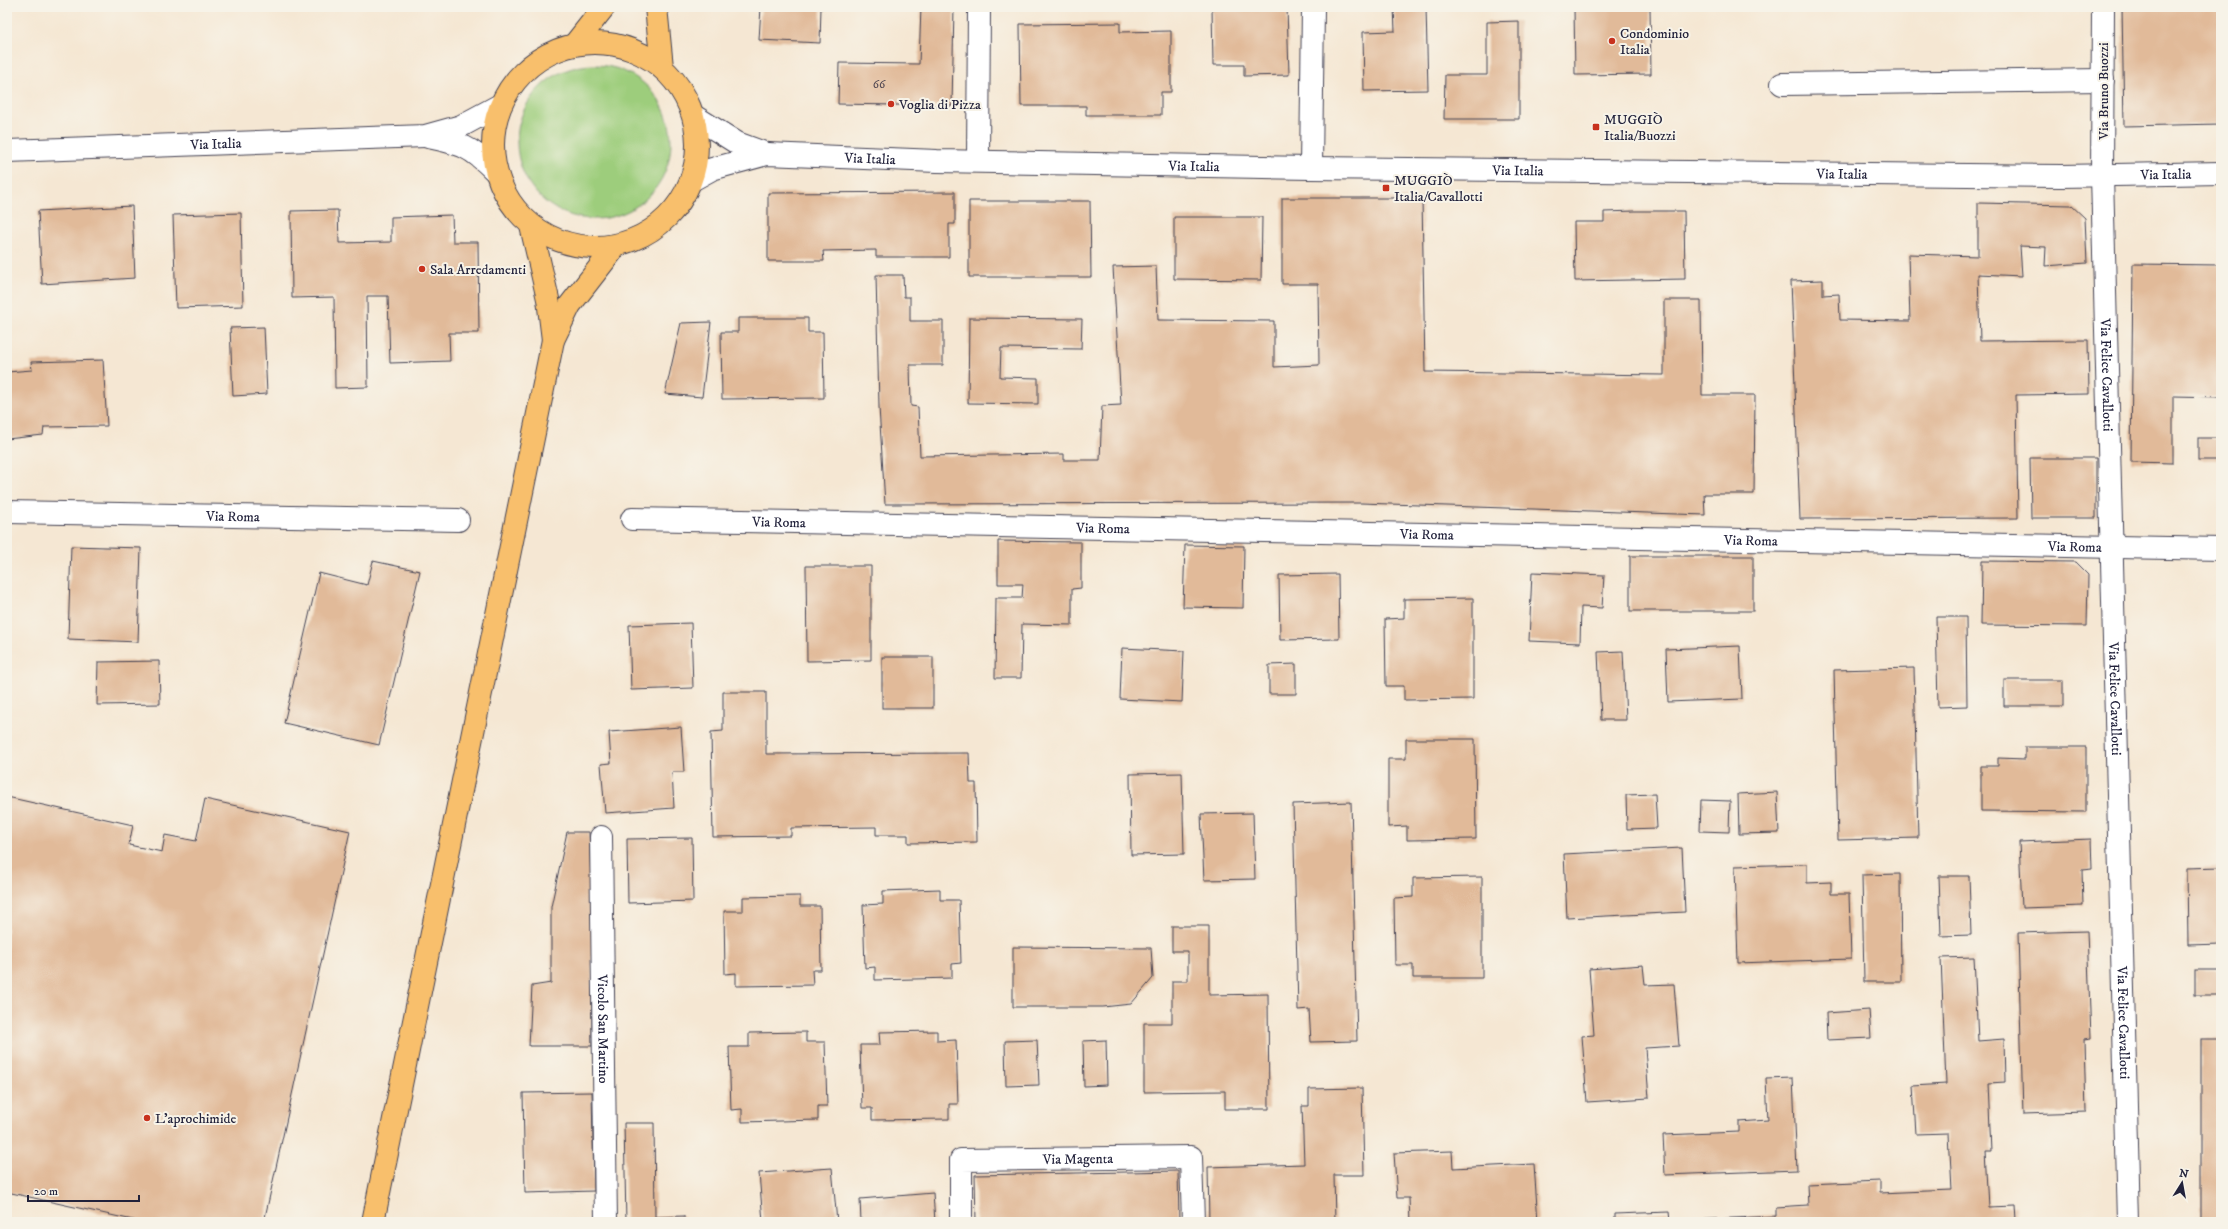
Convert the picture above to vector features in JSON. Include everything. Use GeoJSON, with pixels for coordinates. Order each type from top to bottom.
{"type":"FeatureCollection","features":[{"type":"Feature","properties":{"kind":"main road"},"geometry":{"type":"LineString","coordinates":[[574,45],[604,7]]}},
{"type":"Feature","properties":{"kind":"main road"},"geometry":{"type":"LineString","coordinates":[[656,7],[662,67]]}},
{"type":"Feature","properties":{"kind":"main road","name":"Via Italia"},"geometry":{"type":"LineString","coordinates":[[592,43],[624,47],[647,57],[662,67],[677,84],[694,116],[697,136],[697,159],[692,180],[681,201],[661,224],[641,237],[616,246],[586,248],[557,240],[531,226],[513,208],[502,190],[495,170],[492,148],[494,125],[500,105],[512,84],[530,65],[551,52],[574,45],[592,43]]}},
{"type":"Feature","properties":{"kind":"main road"},"geometry":{"type":"LineString","coordinates":[[531,226],[548,299],[553,340]]}},
{"type":"Feature","properties":{"kind":"main road"},"geometry":{"type":"LineString","coordinates":[[373,1222],[553,340],[570,305],[616,246]]}},
{"type":"Feature","properties":{"kind":"street"},"geometry":{"type":"LineString","coordinates":[[978,160],[979,7]]}},
{"type":"Feature","properties":{"kind":"street"},"geometry":{"type":"LineString","coordinates":[[1312,168],[1313,7]]}},
{"type":"Feature","properties":{"kind":"street","name":"Via Bruno Buozzi"},"geometry":{"type":"LineString","coordinates":[[2102,175],[2103,7]]}},
{"type":"Feature","properties":{"kind":"street"},"geometry":{"type":"LineString","coordinates":[[1782,84],[2103,80]]}},
{"type":"Feature","properties":{"kind":"street","name":"Via Italia"},"geometry":{"type":"LineString","coordinates":[[7,151],[425,136],[461,126],[500,105]]}},
{"type":"Feature","properties":{"kind":"street","name":"Via Italia"},"geometry":{"type":"LineString","coordinates":[[694,116],[737,142],[767,154]]}},
{"type":"Feature","properties":{"kind":"street","name":"Via Italia"},"geometry":{"type":"LineString","coordinates":[[425,136],[455,143],[476,152],[495,170]]}},
{"type":"Feature","properties":{"kind":"street","name":"Via Italia"},"geometry":{"type":"LineString","coordinates":[[692,180],[726,164],[767,154],[1312,168],[2102,175],[2221,173]]}},
{"type":"Feature","properties":{"kind":"street","name":"Via Felice Cavallotti"},"geometry":{"type":"LineString","coordinates":[[2102,175],[2129,1222]]}},
{"type":"Feature","properties":{"kind":"street","name":"Via Roma"},"geometry":{"type":"LineString","coordinates":[[7,512],[458,520]]}},
{"type":"Feature","properties":{"kind":"street","name":"Via Roma"},"geometry":{"type":"LineString","coordinates":[[632,519],[2221,549]]}},
{"type":"Feature","properties":{"kind":"street","name":"Vicolo San Martino"},"geometry":{"type":"LineString","coordinates":[[601,837],[606,1222]]}},
{"type":"Feature","properties":{"kind":"street","name":"Via Magenta"},"geometry":{"type":"LineString","coordinates":[[961,1222],[961,1160],[1191,1156],[1193,1222]]}},
{"type":"Feature","properties":{"kind":"green space"},"geometry":{"type":"Polygon","coordinates":[[[586,65],[602,65],[624,70],[649,87],[666,112],[670,127],[670,157],[666,172],[649,197],[624,214],[602,219],[586,219],[564,214],[545,202],[534,191],[522,172],[517,150],[517,134],[522,112],[534,93],[545,82],[564,70],[586,65]]]}},
{"type":"Feature","properties":{"kind":"building"},"geometry":{"type":"Polygon","coordinates":[[[761,7],[821,7],[820,43],[759,40],[761,7]]]}},
{"type":"Feature","properties":{"kind":"building"},"geometry":{"type":"Polygon","coordinates":[[[921,7],[954,7],[952,106],[838,104],[839,63],[919,64],[921,7]]]}},
{"type":"Feature","properties":{"kind":"building"},"geometry":{"type":"Polygon","coordinates":[[[1212,7],[1287,7],[1289,75],[1244,76],[1244,65],[1213,65],[1212,7]]]}},
{"type":"Feature","properties":{"kind":"building"},"geometry":{"type":"Polygon","coordinates":[[[1394,7],[1426,7],[1428,90],[1364,91],[1363,32],[1395,31],[1394,7]]]}},
{"type":"Feature","properties":{"kind":"building","name":"Condominio Italia"},"geometry":{"type":"Polygon","coordinates":[[[1574,7],[1650,7],[1651,74],[1575,75],[1574,7]]]}},
{"type":"Feature","properties":{"kind":"building"},"geometry":{"type":"Polygon","coordinates":[[[2122,7],[2221,7],[2221,124],[2124,126],[2122,7]]]}},
{"type":"Feature","properties":{"kind":"building"},"geometry":{"type":"Polygon","coordinates":[[[1519,21],[1519,119],[1444,119],[1445,75],[1487,75],[1487,22],[1519,21]]]}},
{"type":"Feature","properties":{"kind":"building"},"geometry":{"type":"Polygon","coordinates":[[[1120,23],[1120,32],[1171,31],[1171,92],[1161,92],[1161,115],[1086,115],[1086,106],[1021,106],[1020,24],[1120,23]]]}},
{"type":"Feature","properties":{"kind":"building"},"geometry":{"type":"Polygon","coordinates":[[[955,192],[955,224],[949,224],[949,257],[876,257],[876,250],[823,251],[824,261],[768,261],[768,193],[955,192]]]}},
{"type":"Feature","properties":{"kind":"building"},"geometry":{"type":"Polygon","coordinates":[[[1282,198],[1422,198],[1425,372],[1664,375],[1664,300],[1701,300],[1702,395],[1755,395],[1754,494],[1704,494],[1705,515],[1361,503],[885,504],[879,407],[876,275],[903,275],[904,297],[910,297],[910,321],[943,321],[943,365],[910,365],[911,406],[918,407],[920,456],[1064,454],[1064,460],[1100,460],[1102,406],[1121,405],[1113,267],[1156,266],[1158,320],[1274,321],[1274,367],[1319,365],[1318,284],[1282,284],[1282,198]]]}},
{"type":"Feature","properties":{"kind":"building"},"geometry":{"type":"Polygon","coordinates":[[[969,201],[1090,201],[1091,277],[969,277],[969,201]]]}},
{"type":"Feature","properties":{"kind":"building"},"geometry":{"type":"Polygon","coordinates":[[[1978,203],[2071,205],[2085,218],[2087,263],[2045,266],[2046,247],[2020,246],[2022,276],[1978,274],[1980,341],[2088,340],[2089,394],[2016,395],[2018,518],[1800,519],[1791,281],[1823,280],[1823,295],[1839,294],[1840,320],[1910,321],[1908,254],[1978,256],[1978,203]]]}},
{"type":"Feature","properties":{"kind":"building"},"geometry":{"type":"Polygon","coordinates":[[[132,206],[135,278],[42,284],[38,211],[132,206]]]}},
{"type":"Feature","properties":{"kind":"building"},"geometry":{"type":"Polygon","coordinates":[[[338,210],[339,243],[391,242],[391,217],[452,215],[453,242],[478,242],[479,333],[449,333],[450,361],[390,363],[388,296],[367,296],[368,387],[335,388],[334,297],[292,298],[291,211],[338,210]]]}},
{"type":"Feature","properties":{"kind":"building"},"geometry":{"type":"Polygon","coordinates":[[[1684,211],[1685,279],[1575,281],[1574,222],[1604,222],[1604,212],[1684,211]]]}},
{"type":"Feature","properties":{"kind":"building"},"geometry":{"type":"Polygon","coordinates":[[[241,213],[243,306],[176,308],[173,215],[241,213]]]}},
{"type":"Feature","properties":{"kind":"building"},"geometry":{"type":"Polygon","coordinates":[[[1174,217],[1262,217],[1261,280],[1174,279],[1174,217]]]}},
{"type":"Feature","properties":{"kind":"building"},"geometry":{"type":"Polygon","coordinates":[[[2133,264],[2221,265],[2221,397],[2173,396],[2173,463],[2131,462],[2133,264]]]}},
{"type":"Feature","properties":{"kind":"building"},"geometry":{"type":"Polygon","coordinates":[[[738,318],[808,318],[808,332],[823,332],[824,398],[722,399],[721,332],[738,332],[738,318]]]}},
{"type":"Feature","properties":{"kind":"building"},"geometry":{"type":"Polygon","coordinates":[[[969,318],[1082,319],[1081,349],[1001,348],[1000,377],[1038,378],[1038,404],[968,403],[969,318]]]}},
{"type":"Feature","properties":{"kind":"building"},"geometry":{"type":"Polygon","coordinates":[[[711,322],[702,397],[665,394],[681,323],[711,322]]]}},
{"type":"Feature","properties":{"kind":"building"},"geometry":{"type":"Polygon","coordinates":[[[264,327],[267,394],[233,396],[230,328],[264,327]]]}},
{"type":"Feature","properties":{"kind":"building"},"geometry":{"type":"Polygon","coordinates":[[[103,360],[107,426],[44,427],[43,435],[7,439],[7,372],[32,370],[31,362],[103,360]]]}},
{"type":"Feature","properties":{"kind":"building"},"geometry":{"type":"Polygon","coordinates":[[[2198,438],[2221,438],[2221,460],[2198,460],[2198,438]]]}},
{"type":"Feature","properties":{"kind":"building"},"geometry":{"type":"Polygon","coordinates":[[[2030,458],[2096,458],[2096,518],[2031,518],[2030,458]]]}},
{"type":"Feature","properties":{"kind":"building"},"geometry":{"type":"Polygon","coordinates":[[[998,541],[1081,542],[1081,588],[1072,589],[1072,625],[1022,624],[1021,678],[995,678],[996,598],[1022,598],[1023,584],[998,584],[998,541]]]}},
{"type":"Feature","properties":{"kind":"building"},"geometry":{"type":"Polygon","coordinates":[[[1185,545],[1244,546],[1243,608],[1183,607],[1185,545]]]}},
{"type":"Feature","properties":{"kind":"building"},"geometry":{"type":"Polygon","coordinates":[[[71,546],[141,548],[138,642],[68,639],[71,546]]]}},
{"type":"Feature","properties":{"kind":"building"},"geometry":{"type":"Polygon","coordinates":[[[1630,556],[1753,556],[1753,611],[1630,611],[1630,556]]]}},
{"type":"Feature","properties":{"kind":"building"},"geometry":{"type":"Polygon","coordinates":[[[373,561],[420,571],[379,745],[284,723],[319,573],[367,585],[373,561]]]}},
{"type":"Feature","properties":{"kind":"building"},"geometry":{"type":"Polygon","coordinates":[[[1982,561],[2075,562],[2088,575],[2087,626],[1981,625],[1982,561]]]}},
{"type":"Feature","properties":{"kind":"building"},"geometry":{"type":"Polygon","coordinates":[[[806,566],[871,566],[871,660],[807,661],[806,566]]]}},
{"type":"Feature","properties":{"kind":"building"},"geometry":{"type":"Polygon","coordinates":[[[1532,572],[1604,575],[1602,608],[1581,607],[1580,643],[1529,641],[1532,572]]]}},
{"type":"Feature","properties":{"kind":"building"},"geometry":{"type":"Polygon","coordinates":[[[1338,574],[1339,639],[1280,640],[1279,575],[1338,574]]]}},
{"type":"Feature","properties":{"kind":"building"},"geometry":{"type":"Polygon","coordinates":[[[1473,598],[1473,699],[1404,700],[1404,686],[1386,686],[1385,619],[1404,618],[1404,599],[1473,598]]]}},
{"type":"Feature","properties":{"kind":"building"},"geometry":{"type":"Polygon","coordinates":[[[1936,617],[1966,617],[1967,706],[1938,707],[1936,617]]]}},
{"type":"Feature","properties":{"kind":"building"},"geometry":{"type":"Polygon","coordinates":[[[691,623],[693,688],[631,690],[629,625],[691,623]]]}},
{"type":"Feature","properties":{"kind":"building"},"geometry":{"type":"Polygon","coordinates":[[[1740,646],[1742,699],[1668,702],[1666,649],[1740,646]]]}},
{"type":"Feature","properties":{"kind":"building"},"geometry":{"type":"Polygon","coordinates":[[[1122,648],[1184,651],[1182,702],[1120,699],[1122,648]]]}},
{"type":"Feature","properties":{"kind":"building"},"geometry":{"type":"Polygon","coordinates":[[[1623,651],[1626,720],[1601,720],[1598,652],[1623,651]]]}},
{"type":"Feature","properties":{"kind":"building"},"geometry":{"type":"Polygon","coordinates":[[[882,657],[933,657],[933,708],[882,708],[882,657]]]}},
{"type":"Feature","properties":{"kind":"building"},"geometry":{"type":"Polygon","coordinates":[[[159,661],[160,704],[97,705],[98,662],[159,661]]]}},
{"type":"Feature","properties":{"kind":"building"},"geometry":{"type":"Polygon","coordinates":[[[1296,664],[1296,694],[1269,694],[1269,665],[1296,664]]]}},
{"type":"Feature","properties":{"kind":"building"},"geometry":{"type":"Polygon","coordinates":[[[1914,668],[1918,838],[1838,840],[1834,670],[1914,668]]]}},
{"type":"Feature","properties":{"kind":"building"},"geometry":{"type":"Polygon","coordinates":[[[2004,680],[2063,680],[2063,706],[2004,706],[2004,680]]]}},
{"type":"Feature","properties":{"kind":"building"},"geometry":{"type":"Polygon","coordinates":[[[723,692],[766,692],[766,754],[969,753],[970,783],[976,783],[977,842],[908,843],[908,835],[876,835],[876,827],[791,828],[791,836],[713,837],[711,732],[723,731],[723,692]]]}},
{"type":"Feature","properties":{"kind":"building"},"geometry":{"type":"Polygon","coordinates":[[[681,727],[684,772],[672,772],[674,808],[605,813],[601,764],[611,763],[609,732],[681,727]]]}},
{"type":"Feature","properties":{"kind":"building"},"geometry":{"type":"Polygon","coordinates":[[[1406,739],[1475,739],[1476,839],[1407,840],[1407,826],[1388,827],[1388,759],[1406,759],[1406,739]]]}},
{"type":"Feature","properties":{"kind":"building"},"geometry":{"type":"Polygon","coordinates":[[[2025,747],[2086,747],[2086,812],[1981,811],[1981,766],[1998,766],[1998,758],[2025,759],[2025,747]]]}},
{"type":"Feature","properties":{"kind":"building"},"geometry":{"type":"Polygon","coordinates":[[[1182,773],[1184,854],[1131,855],[1130,774],[1182,773]]]}},
{"type":"Feature","properties":{"kind":"building"},"geometry":{"type":"Polygon","coordinates":[[[1777,792],[1779,833],[1739,834],[1738,794],[1777,792]]]}},
{"type":"Feature","properties":{"kind":"building"},"geometry":{"type":"Polygon","coordinates":[[[1655,794],[1657,828],[1627,829],[1626,795],[1655,794]]]}},
{"type":"Feature","properties":{"kind":"building"},"geometry":{"type":"Polygon","coordinates":[[[7,797],[133,825],[129,845],[162,852],[165,835],[196,841],[205,799],[350,831],[264,1222],[142,1222],[7,1192],[7,797]]]}},
{"type":"Feature","properties":{"kind":"building"},"geometry":{"type":"Polygon","coordinates":[[[1701,800],[1730,801],[1729,832],[1700,831],[1701,800]]]}},
{"type":"Feature","properties":{"kind":"building"},"geometry":{"type":"Polygon","coordinates":[[[1351,802],[1357,1041],[1311,1042],[1309,1009],[1298,1010],[1293,804],[1351,802]]]}},
{"type":"Feature","properties":{"kind":"building"},"geometry":{"type":"Polygon","coordinates":[[[1253,813],[1255,879],[1204,880],[1201,814],[1253,813]]]}},
{"type":"Feature","properties":{"kind":"building"},"geometry":{"type":"Polygon","coordinates":[[[567,832],[589,832],[592,907],[592,1046],[529,1046],[532,986],[551,983],[551,907],[567,832]]]}},
{"type":"Feature","properties":{"kind":"building"},"geometry":{"type":"Polygon","coordinates":[[[692,838],[693,901],[628,903],[627,839],[692,838]]]}},
{"type":"Feature","properties":{"kind":"building"},"geometry":{"type":"Polygon","coordinates":[[[2091,839],[2092,869],[2082,870],[2083,906],[2022,908],[2019,842],[2091,839]]]}},
{"type":"Feature","properties":{"kind":"building"},"geometry":{"type":"Polygon","coordinates":[[[1682,848],[1685,912],[1567,918],[1564,854],[1682,848]]]}},
{"type":"Feature","properties":{"kind":"building"},"geometry":{"type":"Polygon","coordinates":[[[1807,864],[1807,883],[1831,882],[1831,894],[1849,894],[1851,959],[1738,963],[1735,866],[1807,864]]]}},
{"type":"Feature","properties":{"kind":"building"},"geometry":{"type":"Polygon","coordinates":[[[2221,867],[2221,944],[2188,945],[2187,868],[2221,867]]]}},
{"type":"Feature","properties":{"kind":"building"},"geometry":{"type":"Polygon","coordinates":[[[1900,874],[1901,982],[1864,982],[1862,875],[1900,874]]]}},
{"type":"Feature","properties":{"kind":"building"},"geometry":{"type":"Polygon","coordinates":[[[1939,876],[1969,876],[1971,935],[1941,936],[1939,876]]]}},
{"type":"Feature","properties":{"kind":"building"},"geometry":{"type":"Polygon","coordinates":[[[1482,877],[1482,978],[1413,978],[1413,965],[1395,965],[1394,898],[1413,897],[1413,878],[1482,877]]]}},
{"type":"Feature","properties":{"kind":"building"},"geometry":{"type":"Polygon","coordinates":[[[940,889],[940,900],[959,900],[961,963],[952,964],[952,978],[875,980],[875,967],[865,968],[863,905],[883,904],[883,891],[940,889]]]}},
{"type":"Feature","properties":{"kind":"building"},"geometry":{"type":"Polygon","coordinates":[[[800,896],[800,906],[820,906],[821,970],[812,970],[813,985],[736,986],[736,973],[725,974],[724,911],[743,911],[743,897],[800,896]]]}},
{"type":"Feature","properties":{"kind":"building"},"geometry":{"type":"Polygon","coordinates":[[[1172,926],[1209,926],[1209,995],[1268,994],[1269,1109],[1225,1109],[1225,1091],[1144,1092],[1144,1023],[1172,1023],[1172,981],[1188,981],[1188,951],[1172,951],[1172,926]]]}},
{"type":"Feature","properties":{"kind":"building"},"geometry":{"type":"Polygon","coordinates":[[[2087,931],[2091,1038],[2084,1039],[2086,1112],[2023,1114],[2018,933],[2087,931]]]}},
{"type":"Feature","properties":{"kind":"building"},"geometry":{"type":"Polygon","coordinates":[[[1013,947],[1151,948],[1153,978],[1131,1004],[1103,1007],[1013,1007],[1013,947]]]}},
{"type":"Feature","properties":{"kind":"building"},"geometry":{"type":"Polygon","coordinates":[[[1974,957],[1978,1041],[2004,1039],[2005,1082],[1989,1083],[1992,1153],[1986,1153],[1989,1207],[2016,1206],[2017,1222],[1615,1222],[1615,1214],[1669,1212],[1670,1221],[1776,1216],[1776,1208],[1808,1206],[1807,1184],[1880,1181],[1880,1193],[1951,1190],[1948,1133],[1916,1134],[1913,1086],[1946,1084],[1941,958],[1974,957]]]}},
{"type":"Feature","properties":{"kind":"building"},"geometry":{"type":"Polygon","coordinates":[[[1643,965],[1645,985],[1674,984],[1679,1046],[1645,1048],[1649,1098],[1587,1102],[1582,1036],[1594,1035],[1589,969],[1643,965]]]}},
{"type":"Feature","properties":{"kind":"building"},"geometry":{"type":"Polygon","coordinates":[[[2195,970],[2221,970],[2221,995],[2195,995],[2195,970]]]}},
{"type":"Feature","properties":{"kind":"building"},"geometry":{"type":"Polygon","coordinates":[[[1869,1010],[1871,1038],[1827,1040],[1826,1013],[1869,1010]]]}},
{"type":"Feature","properties":{"kind":"building"},"geometry":{"type":"Polygon","coordinates":[[[937,1031],[937,1041],[956,1040],[958,1104],[949,1104],[949,1119],[872,1120],[872,1108],[862,1108],[860,1045],[880,1045],[879,1032],[937,1031]]]}},
{"type":"Feature","properties":{"kind":"building"},"geometry":{"type":"Polygon","coordinates":[[[806,1032],[806,1042],[825,1042],[827,1106],[818,1106],[818,1120],[742,1122],[742,1109],[731,1110],[729,1047],[749,1047],[749,1033],[806,1032]]]}},
{"type":"Feature","properties":{"kind":"building"},"geometry":{"type":"Polygon","coordinates":[[[2201,1039],[2221,1039],[2221,1222],[2201,1222],[2201,1039]]]}},
{"type":"Feature","properties":{"kind":"building"},"geometry":{"type":"Polygon","coordinates":[[[1037,1040],[1039,1085],[1006,1086],[1005,1041],[1037,1040]]]}},
{"type":"Feature","properties":{"kind":"building"},"geometry":{"type":"Polygon","coordinates":[[[1106,1040],[1107,1085],[1084,1086],[1083,1041],[1106,1040]]]}},
{"type":"Feature","properties":{"kind":"building"},"geometry":{"type":"Polygon","coordinates":[[[1793,1078],[1797,1170],[1665,1175],[1663,1135],[1739,1132],[1739,1122],[1768,1120],[1766,1079],[1793,1078]]]}},
{"type":"Feature","properties":{"kind":"building"},"geometry":{"type":"Polygon","coordinates":[[[1362,1088],[1364,1175],[1334,1175],[1335,1222],[1209,1222],[1208,1167],[1304,1164],[1302,1106],[1309,1106],[1309,1089],[1362,1088]]]}},
{"type":"Feature","properties":{"kind":"building"},"geometry":{"type":"Polygon","coordinates":[[[592,1092],[594,1191],[525,1193],[523,1093],[592,1092]]]}},
{"type":"Feature","properties":{"kind":"building"},"geometry":{"type":"Polygon","coordinates":[[[624,1123],[654,1123],[655,1217],[684,1216],[684,1222],[626,1222],[624,1123]]]}},
{"type":"Feature","properties":{"kind":"building"},"geometry":{"type":"Polygon","coordinates":[[[1452,1151],[1453,1168],[1534,1164],[1538,1222],[1410,1222],[1409,1198],[1397,1198],[1394,1153],[1452,1151]]]}},
{"type":"Feature","properties":{"kind":"building"},"geometry":{"type":"Polygon","coordinates":[[[832,1168],[837,1222],[763,1222],[759,1173],[832,1168]]]}},
{"type":"Feature","properties":{"kind":"building"},"geometry":{"type":"Polygon","coordinates":[[[1178,1171],[1179,1222],[976,1222],[975,1175],[1178,1171]]]}},
{"type":"Feature","properties":{"kind":"building"},"geometry":{"type":"Polygon","coordinates":[[[933,1193],[935,1222],[861,1222],[860,1199],[933,1193]]]}},
{"type":"Feature","properties":{"kind":"place","name":"Condominio Italia"},"geometry":{"type":"Point","coordinates":[1612,41]}},
{"type":"Feature","properties":{"kind":"place","name":"Voglia di Pizza"},"geometry":{"type":"Point","coordinates":[891,104]}},
{"type":"Feature","properties":{"kind":"place","name":"MUGGIÒ Italia/Buozzi"},"geometry":{"type":"Point","coordinates":[1596,127]}},
{"type":"Feature","properties":{"kind":"place","name":"MUGGIÒ Italia/Cavallotti"},"geometry":{"type":"Point","coordinates":[1386,188]}},
{"type":"Feature","properties":{"kind":"place","name":"Sala Arredamenti"},"geometry":{"type":"Point","coordinates":[422,269]}},
{"type":"Feature","properties":{"kind":"place","name":"L'aprochimide"},"geometry":{"type":"Point","coordinates":[147,1118]}}]}
